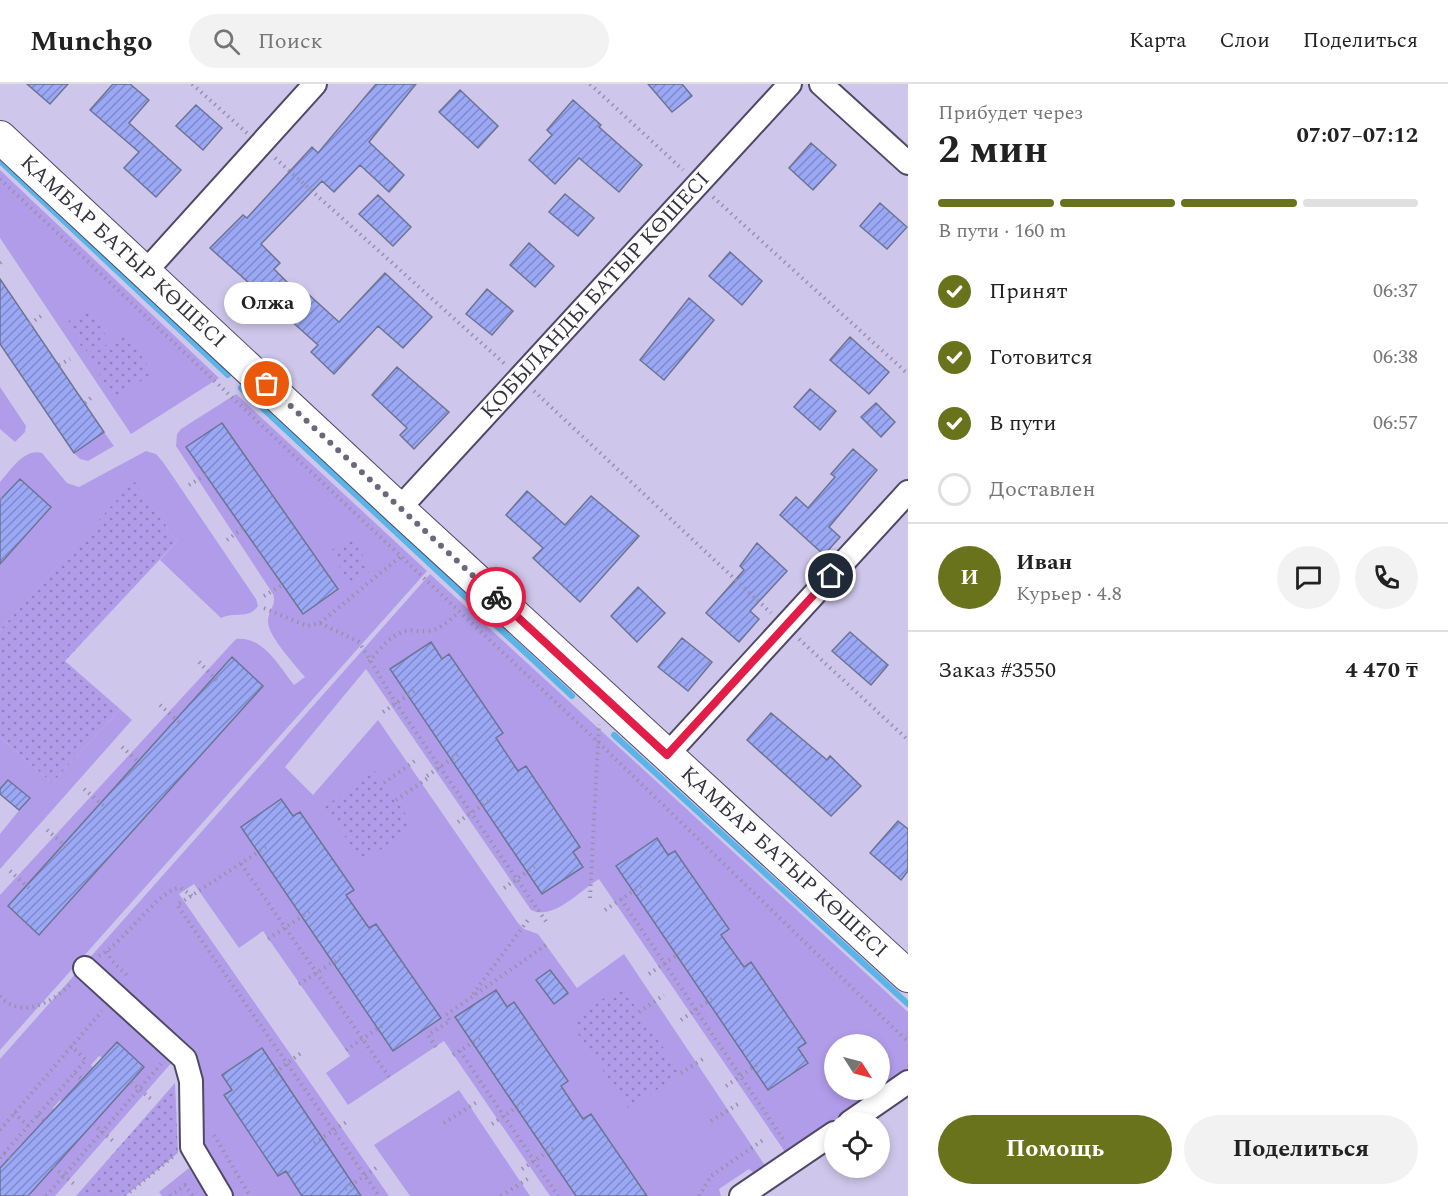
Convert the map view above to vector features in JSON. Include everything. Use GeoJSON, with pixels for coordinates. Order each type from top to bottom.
{"type":"FeatureCollection","features":[{"type":"Feature","properties":{"kind":"main road","name":"ҚАМБАР БАТЫР КӨШЕСІ"},"geometry":{"type":"LineString","coordinates":[[0,137],[399,509],[908,976]]}},
{"type":"Feature","properties":{"kind":"street"},"geometry":{"type":"LineString","coordinates":[[146,271],[315,84]]}},
{"type":"Feature","properties":{"kind":"street","name":"ҚОБЫЛАНДЫ БАТЫР КӨШЕСІ"},"geometry":{"type":"LineString","coordinates":[[399,509],[790,84]]}},
{"type":"Feature","properties":{"kind":"street"},"geometry":{"type":"LineString","coordinates":[[821,84],[908,163]]}},
{"type":"Feature","properties":{"kind":"street"},"geometry":{"type":"LineString","coordinates":[[667,755],[908,492]]}},
{"type":"Feature","properties":{"kind":"street"},"geometry":{"type":"LineString","coordinates":[[85,968],[185,1059],[190,1070],[192,1147],[222,1196]]}},
{"type":"Feature","properties":{"kind":"street"},"geometry":{"type":"LineString","coordinates":[[864,1112],[908,1082]]}},
{"type":"Feature","properties":{"kind":"street"},"geometry":{"type":"LineString","coordinates":[[741,1196],[824,1140]]}},
{"type":"Feature","properties":{"kind":"path"},"geometry":{"type":"LineString","coordinates":[[192,84],[520,378],[908,740]]}},
{"type":"Feature","properties":{"kind":"path"},"geometry":{"type":"LineString","coordinates":[[590,84],[908,374]]}},
{"type":"Feature","properties":{"kind":"path"},"geometry":{"type":"LineString","coordinates":[[0,179],[597,741],[908,1042]]}},
{"type":"Feature","properties":{"kind":"path"},"geometry":{"type":"LineString","coordinates":[[30,324],[41,316]]}},
{"type":"Feature","properties":{"kind":"path"},"geometry":{"type":"LineString","coordinates":[[59,365],[70,358]]}},
{"type":"Feature","properties":{"kind":"path"},"geometry":{"type":"LineString","coordinates":[[85,403],[94,395]]}},
{"type":"Feature","properties":{"kind":"path"},"geometry":{"type":"LineString","coordinates":[[189,485],[206,475]]}},
{"type":"Feature","properties":{"kind":"path"},"geometry":{"type":"LineString","coordinates":[[0,498],[5,502]]}},
{"type":"Feature","properties":{"kind":"path"},"geometry":{"type":"LineString","coordinates":[[227,540],[243,528]]}},
{"type":"Feature","properties":{"kind":"path"},"geometry":{"type":"LineString","coordinates":[[264,608],[307,626],[320,623],[400,557]]}},
{"type":"Feature","properties":{"kind":"path"},"geometry":{"type":"LineString","coordinates":[[264,596],[282,585]]}},
{"type":"Feature","properties":{"kind":"path"},"geometry":{"type":"LineString","coordinates":[[369,662],[388,640],[399,633],[434,629],[448,623],[459,612]]}},
{"type":"Feature","properties":{"kind":"path"},"geometry":{"type":"LineString","coordinates":[[320,623],[359,642],[369,662],[396,703],[547,923]]}},
{"type":"Feature","properties":{"kind":"path"},"geometry":{"type":"LineString","coordinates":[[198,662],[218,681]]}},
{"type":"Feature","properties":{"kind":"path"},"geometry":{"type":"LineString","coordinates":[[383,712],[416,690]]}},
{"type":"Feature","properties":{"kind":"path"},"geometry":{"type":"LineString","coordinates":[[160,705],[180,723]]}},
{"type":"Feature","properties":{"kind":"path"},"geometry":{"type":"LineString","coordinates":[[590,898],[597,741],[599,721],[604,715]]}},
{"type":"Feature","properties":{"kind":"path"},"geometry":{"type":"LineString","coordinates":[[122,747],[141,765]]}},
{"type":"Feature","properties":{"kind":"path"},"geometry":{"type":"LineString","coordinates":[[396,800],[459,754]]}},
{"type":"Feature","properties":{"kind":"path"},"geometry":{"type":"LineString","coordinates":[[384,783],[416,760]]}},
{"type":"Feature","properties":{"kind":"path"},"geometry":{"type":"LineString","coordinates":[[84,789],[104,806]]}},
{"type":"Feature","properties":{"kind":"path"},"geometry":{"type":"LineString","coordinates":[[458,822],[490,800]]}},
{"type":"Feature","properties":{"kind":"path"},"geometry":{"type":"LineString","coordinates":[[47,830],[67,847]]}},
{"type":"Feature","properties":{"kind":"path"},"geometry":{"type":"LineString","coordinates":[[266,847],[177,905],[379,1196]]}},
{"type":"Feature","properties":{"kind":"path"},"geometry":{"type":"LineString","coordinates":[[241,864],[389,1077]]}},
{"type":"Feature","properties":{"kind":"path"},"geometry":{"type":"LineString","coordinates":[[504,888],[535,866]]}},
{"type":"Feature","properties":{"kind":"path"},"geometry":{"type":"LineString","coordinates":[[10,871],[29,888]]}},
{"type":"Feature","properties":{"kind":"path"},"geometry":{"type":"LineString","coordinates":[[605,910],[641,886]]}},
{"type":"Feature","properties":{"kind":"path"},"geometry":{"type":"LineString","coordinates":[[621,899],[797,1158]]}},
{"type":"Feature","properties":{"kind":"path"},"geometry":{"type":"LineString","coordinates":[[268,939],[310,911]]}},
{"type":"Feature","properties":{"kind":"path"},"geometry":{"type":"LineString","coordinates":[[470,997],[528,920]]}},
{"type":"Feature","properties":{"kind":"path"},"geometry":{"type":"LineString","coordinates":[[436,1047],[428,1035],[450,1021],[446,1015],[546,945]]}},
{"type":"Feature","properties":{"kind":"path"},"geometry":{"type":"LineString","coordinates":[[649,974],[684,950]]}},
{"type":"Feature","properties":{"kind":"path"},"geometry":{"type":"LineString","coordinates":[[107,951],[111,960]]}},
{"type":"Feature","properties":{"kind":"path"},"geometry":{"type":"LineString","coordinates":[[299,984],[341,957]]}},
{"type":"Feature","properties":{"kind":"path"},"geometry":{"type":"LineString","coordinates":[[639,1012],[664,995]]}},
{"type":"Feature","properties":{"kind":"path"},"geometry":{"type":"LineString","coordinates":[[681,1020],[716,996]]}},
{"type":"Feature","properties":{"kind":"path"},"geometry":{"type":"LineString","coordinates":[[94,1004],[111,1018]]}},
{"type":"Feature","properties":{"kind":"path"},"geometry":{"type":"LineString","coordinates":[[0,1130],[102,1011]]}},
{"type":"Feature","properties":{"kind":"path"},"geometry":{"type":"LineString","coordinates":[[346,1050],[386,1023]]}},
{"type":"Feature","properties":{"kind":"path"},"geometry":{"type":"LineString","coordinates":[[453,1055],[480,1038]]}},
{"type":"Feature","properties":{"kind":"path"},"geometry":{"type":"LineString","coordinates":[[0,1158],[86,1060],[71,1046]]}},
{"type":"Feature","properties":{"kind":"path"},"geometry":{"type":"LineString","coordinates":[[460,1051],[558,1196]]}},
{"type":"Feature","properties":{"kind":"path"},"geometry":{"type":"LineString","coordinates":[[270,1076],[301,1053]]}},
{"type":"Feature","properties":{"kind":"path"},"geometry":{"type":"LineString","coordinates":[[153,1056],[167,1069]]}},
{"type":"Feature","properties":{"kind":"path"},"geometry":{"type":"LineString","coordinates":[[681,1073],[706,1057]]}},
{"type":"Feature","properties":{"kind":"path"},"geometry":{"type":"LineString","coordinates":[[726,1086],[761,1062]]}},
{"type":"Feature","properties":{"kind":"path"},"geometry":{"type":"LineString","coordinates":[[46,1196],[162,1064]]}},
{"type":"Feature","properties":{"kind":"path"},"geometry":{"type":"LineString","coordinates":[[75,1073],[83,1080]]}},
{"type":"Feature","properties":{"kind":"path"},"geometry":{"type":"LineString","coordinates":[[131,1082],[151,1099]]}},
{"type":"Feature","properties":{"kind":"path"},"geometry":{"type":"LineString","coordinates":[[492,1124],[524,1101]]}},
{"type":"Feature","properties":{"kind":"path"},"geometry":{"type":"LineString","coordinates":[[444,1123],[477,1102]]}},
{"type":"Feature","properties":{"kind":"path"},"geometry":{"type":"LineString","coordinates":[[711,1121],[738,1104]]}},
{"type":"Feature","properties":{"kind":"path"},"geometry":{"type":"LineString","coordinates":[[14,1113],[28,1126]]}},
{"type":"Feature","properties":{"kind":"path"},"geometry":{"type":"LineString","coordinates":[[38,1115],[45,1122]]}},
{"type":"Feature","properties":{"kind":"path"},"geometry":{"type":"LineString","coordinates":[[314,1143],[348,1121]]}},
{"type":"Feature","properties":{"kind":"path"},"geometry":{"type":"LineString","coordinates":[[93,1124],[113,1141]]}},
{"type":"Feature","properties":{"kind":"path"},"geometry":{"type":"LineString","coordinates":[[699,1196],[711,1176],[763,1140]]}},
{"type":"Feature","properties":{"kind":"path"},"geometry":{"type":"LineString","coordinates":[[522,1169],[555,1147]]}},
{"type":"Feature","properties":{"kind":"path"},"geometry":{"type":"LineString","coordinates":[[4,1153],[12,1159]]}},
{"type":"Feature","properties":{"kind":"path"},"geometry":{"type":"LineString","coordinates":[[125,1196],[178,1153]]}},
{"type":"Feature","properties":{"kind":"path"},"geometry":{"type":"LineString","coordinates":[[345,1189],[379,1166]]}},
{"type":"Feature","properties":{"kind":"path"},"geometry":{"type":"LineString","coordinates":[[54,1167],[75,1185]]}},
{"type":"Feature","properties":{"kind":"path"},"geometry":{"type":"LineString","coordinates":[[501,1196],[529,1178]]}},
{"type":"Feature","properties":{"kind":"path"},"geometry":{"type":"LineString","coordinates":[[170,1196],[185,1185],[193,1196]]}},
{"type":"Feature","properties":{"kind":"shaded area"},"geometry":{"type":"Polygon","coordinates":[[[0,170],[219,378],[131,434],[0,238],[0,170]]]}},
{"type":"Feature","properties":{"kind":"shaded area"},"geometry":{"type":"Polygon","coordinates":[[[88,309],[107,337],[85,352],[66,323],[88,309]]]}},
{"type":"Feature","properties":{"kind":"shaded area"},"geometry":{"type":"Polygon","coordinates":[[[125,332],[153,373],[115,398],[88,357],[125,332]]]}},
{"type":"Feature","properties":{"kind":"shaded area"},"geometry":{"type":"Polygon","coordinates":[[[0,387],[26,426],[25,432],[15,442],[0,429],[0,387]]]}},
{"type":"Feature","properties":{"kind":"shaded area"},"geometry":{"type":"Polygon","coordinates":[[[236,394],[427,571],[0,1050],[0,895],[236,639],[246,639],[263,647],[294,685],[305,677],[283,650],[269,627],[268,617],[274,602],[273,594],[176,446],[177,434],[181,429],[236,394]],[[222,423],[187,448],[303,614],[338,589],[222,423]],[[232,658],[8,907],[39,935],[263,686],[232,658]]]}},
{"type":"Feature","properties":{"kind":"shaded area"},"geometry":{"type":"Polygon","coordinates":[[[104,432],[114,446],[88,461],[80,459],[74,453],[104,432]]]}},
{"type":"Feature","properties":{"kind":"shaded area"},"geometry":{"type":"Polygon","coordinates":[[[146,451],[156,454],[163,462],[256,599],[258,606],[250,613],[221,618],[160,560],[177,541],[134,482],[0,630],[0,564],[51,507],[20,479],[6,494],[0,507],[0,482],[18,461],[35,452],[42,453],[67,483],[79,487],[146,451]]]}},
{"type":"Feature","properties":{"kind":"shaded area"},"geometry":{"type":"Polygon","coordinates":[[[134,481],[177,541],[65,661],[120,709],[52,783],[0,737],[0,630],[134,481]]]}},
{"type":"Feature","properties":{"kind":"shaded area"},"geometry":{"type":"Polygon","coordinates":[[[352,538],[372,570],[350,584],[330,551],[352,538]]]}},
{"type":"Feature","properties":{"kind":"shaded area"},"geometry":{"type":"Polygon","coordinates":[[[430,574],[908,1012],[908,1069],[890,1082],[890,1034],[824,1034],[824,1100],[864,1100],[848,1112],[824,1112],[824,1129],[787,1155],[599,879],[558,908],[540,912],[531,910],[366,669],[285,767],[313,795],[378,720],[518,923],[524,929],[538,934],[577,988],[624,954],[766,1167],[755,1174],[749,1169],[719,1189],[721,1196],[643,1196],[591,1114],[583,1119],[561,1086],[568,1081],[515,1003],[507,1007],[496,990],[576,1196],[550,1196],[444,1041],[348,1105],[326,1073],[350,1056],[263,931],[239,948],[194,884],[179,894],[389,1196],[361,1196],[288,1103],[295,1098],[262,1048],[222,1075],[232,1090],[225,1095],[278,1176],[286,1171],[302,1196],[234,1196],[203,1145],[200,1072],[196,1056],[97,966],[173,1061],[55,1196],[28,1196],[144,1067],[117,1043],[103,1058],[99,1056],[91,1065],[94,1068],[63,1102],[60,1100],[53,1108],[55,1111],[23,1146],[21,1144],[7,1164],[5,1162],[0,1168],[0,1059],[430,574]],[[431,642],[411,701],[543,894],[582,867],[573,852],[580,846],[526,767],[518,771],[496,738],[503,733],[449,655],[442,659],[431,642]],[[281,800],[241,827],[393,1051],[433,1024],[431,1003],[376,924],[369,928],[346,895],[353,890],[300,812],[293,816],[281,800]],[[656,839],[616,865],[768,1090],[808,1063],[798,1048],[806,1042],[751,963],[744,967],[721,935],[728,929],[675,851],[668,855],[656,839]],[[550,970],[537,981],[554,1003],[567,994],[550,970]]]}},
{"type":"Feature","properties":{"kind":"shaded area"},"geometry":{"type":"Polygon","coordinates":[[[120,709],[132,720],[0,869],[0,834],[29,798],[8,780],[0,789],[0,737],[52,783],[120,709]]]}},
{"type":"Feature","properties":{"kind":"shaded area"},"geometry":{"type":"Polygon","coordinates":[[[375,771],[414,826],[363,862],[324,807],[375,771]]]}},
{"type":"Feature","properties":{"kind":"shaded area"},"geometry":{"type":"Polygon","coordinates":[[[621,986],[681,1073],[629,1109],[570,1022],[621,986]]]}},
{"type":"Feature","properties":{"kind":"shaded area"},"geometry":{"type":"Polygon","coordinates":[[[175,1083],[178,1153],[125,1196],[76,1196],[175,1083]]]}},
{"type":"Feature","properties":{"kind":"shaded area"},"geometry":{"type":"Polygon","coordinates":[[[459,1090],[530,1196],[410,1196],[374,1145],[459,1090]]]}},
{"type":"Feature","properties":{"kind":"shaded area"},"geometry":{"type":"Polygon","coordinates":[[[189,1168],[207,1196],[162,1196],[159,1192],[189,1168]]]}},
{"type":"Feature","properties":{"kind":"building"},"geometry":{"type":"Polygon","coordinates":[[[27,84],[68,84],[50,104],[27,84]]]}},
{"type":"Feature","properties":{"kind":"building"},"geometry":{"type":"Polygon","coordinates":[[[113,84],[130,84],[149,100],[129,123],[181,170],[156,197],[124,168],[139,152],[90,110],[113,84]]]}},
{"type":"Feature","properties":{"kind":"building"},"geometry":{"type":"Polygon","coordinates":[[[376,84],[416,84],[369,142],[404,175],[389,192],[360,165],[334,192],[322,181],[261,244],[280,263],[274,269],[303,298],[308,294],[339,322],[385,273],[432,317],[403,348],[378,326],[334,374],[311,352],[318,345],[210,248],[243,215],[247,218],[312,147],[318,153],[376,84]]]}},
{"type":"Feature","properties":{"kind":"building"},"geometry":{"type":"Polygon","coordinates":[[[648,84],[682,84],[692,96],[672,112],[648,84]]]}},
{"type":"Feature","properties":{"kind":"building"},"geometry":{"type":"Polygon","coordinates":[[[460,90],[498,126],[478,148],[439,112],[460,90]]]}},
{"type":"Feature","properties":{"kind":"building"},"geometry":{"type":"Polygon","coordinates":[[[573,100],[601,125],[599,127],[642,165],[619,192],[579,158],[555,184],[529,160],[552,135],[547,130],[573,100]]]}},
{"type":"Feature","properties":{"kind":"building"},"geometry":{"type":"Polygon","coordinates":[[[196,105],[222,128],[203,150],[176,126],[196,105]]]}},
{"type":"Feature","properties":{"kind":"building"},"geometry":{"type":"Polygon","coordinates":[[[811,143],[836,165],[813,190],[789,168],[811,143]]]}},
{"type":"Feature","properties":{"kind":"building"},"geometry":{"type":"Polygon","coordinates":[[[565,194],[594,218],[578,236],[549,212],[565,194]]]}},
{"type":"Feature","properties":{"kind":"building"},"geometry":{"type":"Polygon","coordinates":[[[378,195],[411,227],[393,246],[359,214],[378,195]]]}},
{"type":"Feature","properties":{"kind":"building"},"geometry":{"type":"Polygon","coordinates":[[[880,203],[907,227],[887,249],[860,226],[880,203]]]}},
{"type":"Feature","properties":{"kind":"building"},"geometry":{"type":"Polygon","coordinates":[[[529,243],[554,266],[535,287],[510,265],[529,243]]]}},
{"type":"Feature","properties":{"kind":"building"},"geometry":{"type":"Polygon","coordinates":[[[730,252],[762,281],[742,305],[709,276],[730,252]]]}},
{"type":"Feature","properties":{"kind":"building"},"geometry":{"type":"Polygon","coordinates":[[[0,279],[104,432],[74,453],[0,344],[0,279]]]}},
{"type":"Feature","properties":{"kind":"building"},"geometry":{"type":"Polygon","coordinates":[[[487,289],[513,311],[492,335],[466,314],[487,289]]]}},
{"type":"Feature","properties":{"kind":"building"},"geometry":{"type":"Polygon","coordinates":[[[689,298],[714,320],[664,380],[640,360],[689,298]]]}},
{"type":"Feature","properties":{"kind":"building"},"geometry":{"type":"Polygon","coordinates":[[[850,337],[889,372],[869,394],[830,360],[850,337]]]}},
{"type":"Feature","properties":{"kind":"building"},"geometry":{"type":"Polygon","coordinates":[[[397,367],[449,412],[414,449],[400,435],[407,428],[372,395],[397,367]]]}},
{"type":"Feature","properties":{"kind":"building"},"geometry":{"type":"Polygon","coordinates":[[[810,389],[836,411],[820,430],[794,407],[810,389]]]}},
{"type":"Feature","properties":{"kind":"building"},"geometry":{"type":"Polygon","coordinates":[[[876,403],[895,422],[881,437],[861,417],[876,403]]]}},
{"type":"Feature","properties":{"kind":"building"},"geometry":{"type":"Polygon","coordinates":[[[222,423],[338,589],[303,614],[186,447],[222,423]]]}},
{"type":"Feature","properties":{"kind":"building"},"geometry":{"type":"Polygon","coordinates":[[[853,449],[877,470],[829,527],[840,537],[824,555],[780,515],[796,497],[808,508],[835,477],[831,474],[853,449]]]}},
{"type":"Feature","properties":{"kind":"building"},"geometry":{"type":"Polygon","coordinates":[[[20,479],[51,507],[0,564],[0,500],[20,479]]]}},
{"type":"Feature","properties":{"kind":"building"},"geometry":{"type":"Polygon","coordinates":[[[527,491],[565,525],[591,496],[639,536],[580,602],[533,558],[543,548],[506,515],[527,491]]]}},
{"type":"Feature","properties":{"kind":"building"},"geometry":{"type":"Polygon","coordinates":[[[757,543],[787,571],[750,611],[759,619],[739,642],[706,613],[744,570],[740,566],[757,543]]]}},
{"type":"Feature","properties":{"kind":"building"},"geometry":{"type":"Polygon","coordinates":[[[638,587],[665,613],[637,642],[611,616],[638,587]]]}},
{"type":"Feature","properties":{"kind":"building"},"geometry":{"type":"Polygon","coordinates":[[[850,632],[888,665],[871,685],[832,651],[850,632]]]}},
{"type":"Feature","properties":{"kind":"building"},"geometry":{"type":"Polygon","coordinates":[[[682,638],[712,662],[688,691],[658,667],[682,638]]]}},
{"type":"Feature","properties":{"kind":"building"},"geometry":{"type":"Polygon","coordinates":[[[431,642],[442,659],[449,654],[503,733],[496,738],[518,771],[526,766],[580,847],[573,852],[583,867],[542,894],[390,669],[431,642]]]}},
{"type":"Feature","properties":{"kind":"building"},"geometry":{"type":"Polygon","coordinates":[[[232,657],[263,686],[39,935],[8,906],[232,657]]]}},
{"type":"Feature","properties":{"kind":"building"},"geometry":{"type":"Polygon","coordinates":[[[771,713],[827,760],[830,756],[861,786],[831,816],[747,740],[771,713]]]}},
{"type":"Feature","properties":{"kind":"building"},"geometry":{"type":"Polygon","coordinates":[[[8,780],[30,798],[19,810],[0,794],[0,789],[8,780]]]}},
{"type":"Feature","properties":{"kind":"building"},"geometry":{"type":"Polygon","coordinates":[[[281,799],[293,816],[300,812],[354,890],[346,895],[369,928],[376,924],[441,1018],[393,1051],[241,827],[281,799]]]}},
{"type":"Feature","properties":{"kind":"building"},"geometry":{"type":"Polygon","coordinates":[[[898,821],[908,829],[908,871],[901,880],[870,853],[898,821]]]}},
{"type":"Feature","properties":{"kind":"building"},"geometry":{"type":"Polygon","coordinates":[[[657,838],[668,855],[675,851],[729,929],[721,935],[744,967],[751,962],[806,1043],[798,1048],[808,1063],[768,1090],[616,866],[657,838]]]}},
{"type":"Feature","properties":{"kind":"building"},"geometry":{"type":"Polygon","coordinates":[[[550,970],[568,993],[554,1004],[536,980],[550,970]]]}},
{"type":"Feature","properties":{"kind":"building"},"geometry":{"type":"Polygon","coordinates":[[[496,990],[507,1007],[514,1002],[568,1081],[561,1086],[583,1119],[591,1114],[647,1196],[576,1196],[455,1017],[496,990]]]}},
{"type":"Feature","properties":{"kind":"building"},"geometry":{"type":"Polygon","coordinates":[[[117,1042],[144,1067],[28,1196],[0,1196],[0,1168],[117,1042]]]}},
{"type":"Feature","properties":{"kind":"building"},"geometry":{"type":"Polygon","coordinates":[[[262,1048],[361,1196],[302,1196],[286,1171],[278,1176],[224,1095],[232,1090],[222,1075],[262,1048]]]}},
{"type":"Feature","properties":{"kind":"waterway"},"geometry":{"type":"LineString","coordinates":[[0,161],[228,375]]}},
{"type":"Feature","properties":{"kind":"waterway"},"geometry":{"type":"LineString","coordinates":[[241,388],[572,696]]}},
{"type":"Feature","properties":{"kind":"waterway"},"geometry":{"type":"LineString","coordinates":[[614,735],[908,1004]]}},
{"type":"Feature","properties":{"kind":"way so far"},"geometry":{"type":"LineString","coordinates":[[267,384],[496,597]]}},
{"type":"Feature","properties":{"kind":"place","name":"Олжа"},"geometry":{"type":"Point","coordinates":[267,384]}},
{"type":"Feature","properties":{"kind":"route"},"geometry":{"type":"LineString","coordinates":[[496,597],[667,755],[831,576]]}}]}
